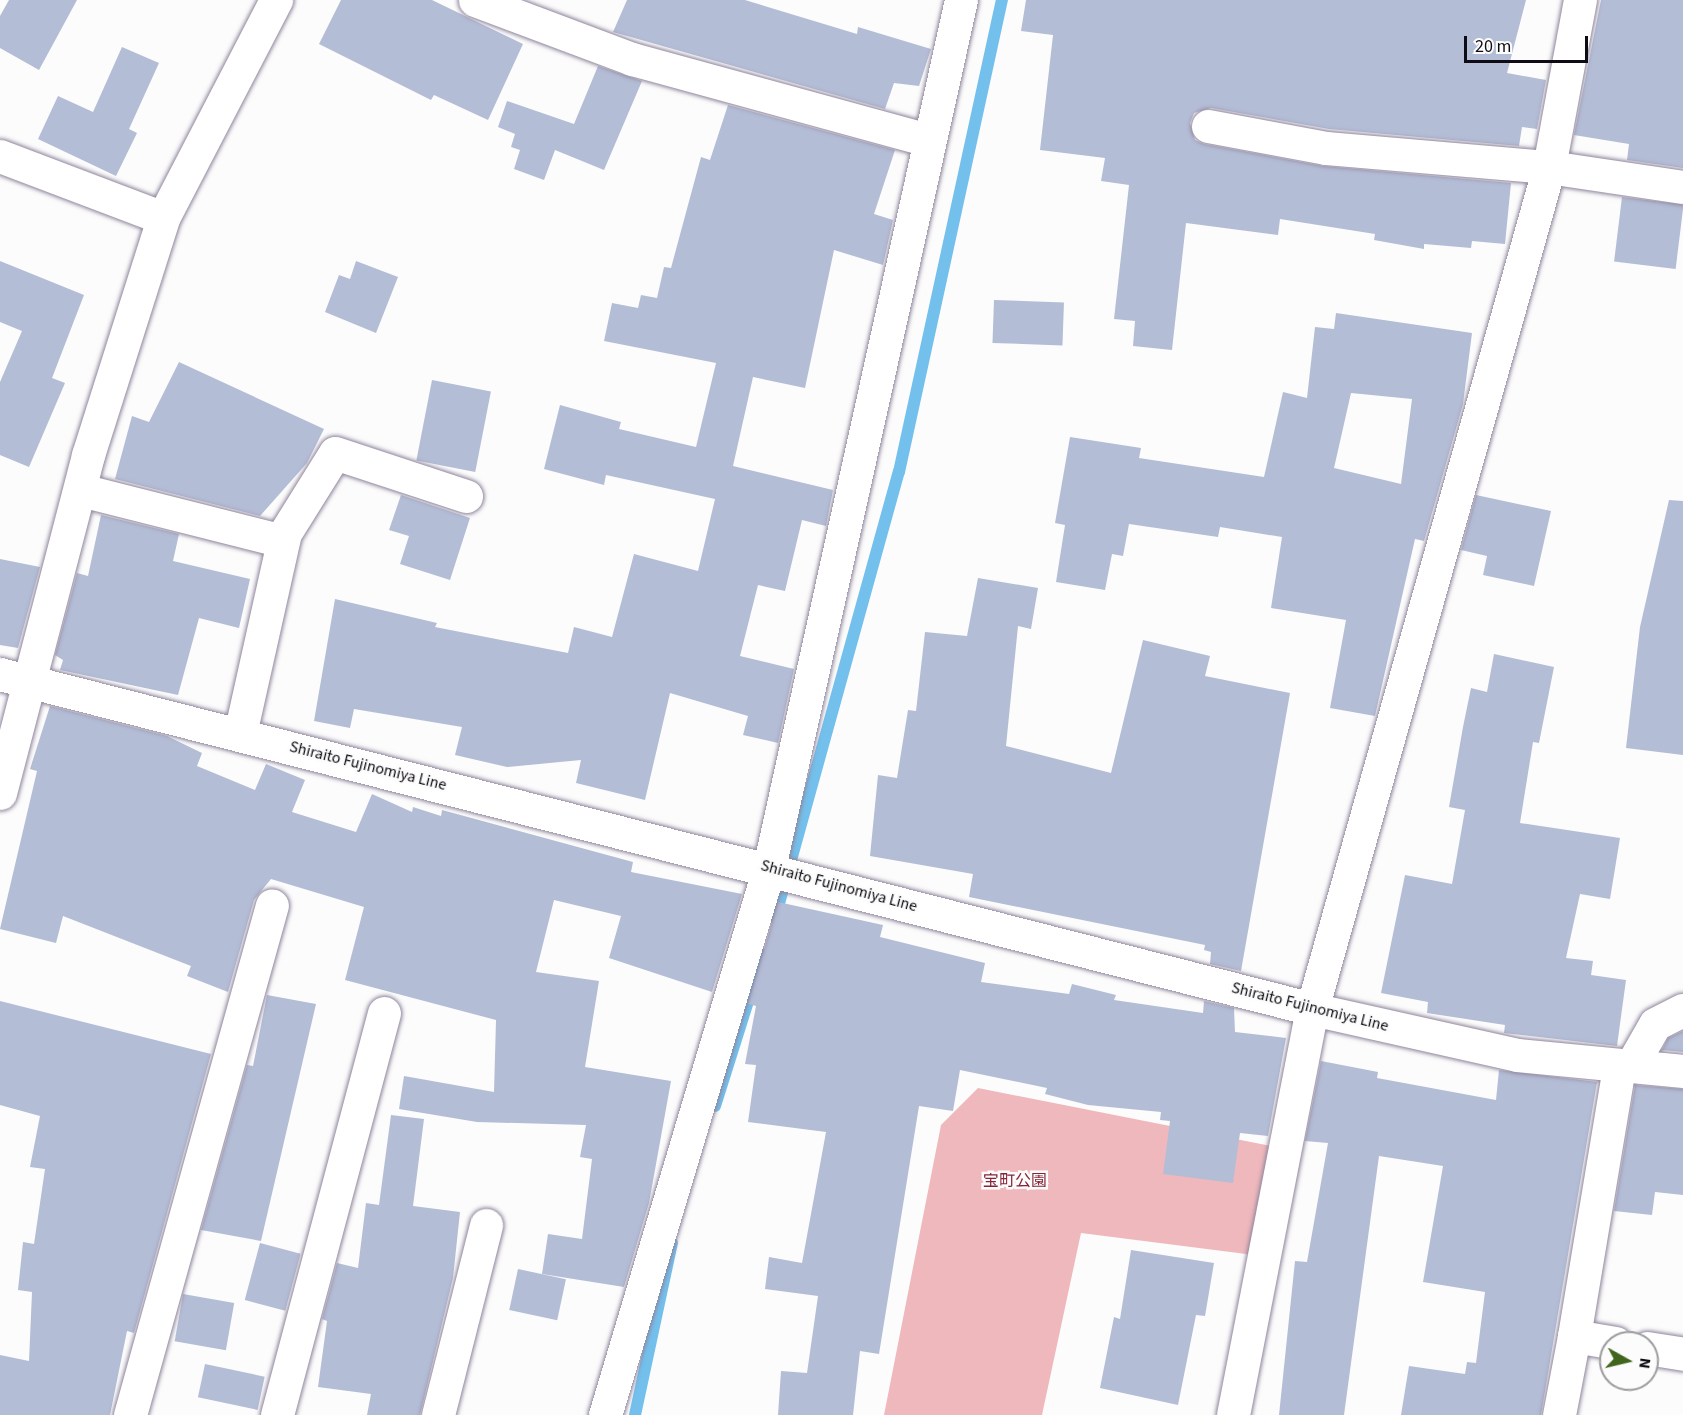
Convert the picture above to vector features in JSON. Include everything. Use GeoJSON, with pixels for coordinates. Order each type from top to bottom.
{"type":"FeatureCollection","features":[{"type":"Feature","properties":{"kind":"street"},"geometry":{"type":"LineString","coordinates":[[0,793],[13,677],[81,490],[163,218],[276,0]]}},
{"type":"Feature","properties":{"kind":"street"},"geometry":{"type":"LineString","coordinates":[[475,0],[632,59],[928,140]]}},
{"type":"Feature","properties":{"kind":"street"},"geometry":{"type":"LineString","coordinates":[[605,1415],[769,868],[928,140],[961,0]]}},
{"type":"Feature","properties":{"kind":"street"},"geometry":{"type":"LineString","coordinates":[[1233,1415],[1312,1009],[1549,167],[1580,0]]}},
{"type":"Feature","properties":{"kind":"street"},"geometry":{"type":"LineString","coordinates":[[1208,126],[1326,148],[1549,167],[1683,187]]}},
{"type":"Feature","properties":{"kind":"street"},"geometry":{"type":"LineString","coordinates":[[0,156],[163,218]]}},
{"type":"Feature","properties":{"kind":"street"},"geometry":{"type":"LineString","coordinates":[[240,734],[283,541],[335,453],[466,496]]}},
{"type":"Feature","properties":{"kind":"street"},"geometry":{"type":"LineString","coordinates":[[81,490],[283,541]]}},
{"type":"Feature","properties":{"kind":"street","name":"Shiraito Fujinomiya Line"},"geometry":{"type":"LineString","coordinates":[[13,677],[769,868],[1312,1009],[1517,1055],[1683,1071]]}},
{"type":"Feature","properties":{"kind":"street"},"geometry":{"type":"LineString","coordinates":[[130,1415],[272,904]]}},
{"type":"Feature","properties":{"kind":"street"},"geometry":{"type":"LineString","coordinates":[[1559,1415],[1625,1066],[1655,1024],[1683,1010]]}},
{"type":"Feature","properties":{"kind":"street"},"geometry":{"type":"LineString","coordinates":[[277,1415],[384,1013]]}},
{"type":"Feature","properties":{"kind":"street"},"geometry":{"type":"LineString","coordinates":[[438,1415],[486,1224]]}},
{"type":"Feature","properties":{"kind":"street"},"geometry":{"type":"LineString","coordinates":[[1574,1336],[1599,1340]]}},
{"type":"Feature","properties":{"kind":"street"},"geometry":{"type":"LineString","coordinates":[[1659,1350],[1683,1354]]}},
{"type":"Feature","properties":{"kind":"green space","name":"宝町公園"},"geometry":{"type":"Polygon","coordinates":[[[978,1088],[1271,1146],[1254,1255],[1081,1233],[1042,1415],[884,1415],[941,1125],[978,1088]]]}},
{"type":"Feature","properties":{"kind":"building"},"geometry":{"type":"Polygon","coordinates":[[[9,0],[77,0],[39,70],[0,48],[0,16],[9,0]]]}},
{"type":"Feature","properties":{"kind":"building"},"geometry":{"type":"Polygon","coordinates":[[[341,0],[432,0],[523,44],[488,120],[434,95],[431,100],[319,44],[341,0]]]}},
{"type":"Feature","properties":{"kind":"building"},"geometry":{"type":"Polygon","coordinates":[[[627,0],[745,0],[857,34],[858,27],[931,49],[919,86],[894,83],[885,109],[613,32],[627,0]]]}},
{"type":"Feature","properties":{"kind":"building"},"geometry":{"type":"Polygon","coordinates":[[[1026,0],[1526,0],[1507,73],[1546,80],[1537,129],[1522,127],[1519,146],[1329,129],[1211,108],[1194,113],[1190,123],[1195,140],[1204,144],[1323,166],[1511,183],[1505,244],[1472,241],[1471,248],[1424,244],[1424,249],[1374,240],[1375,234],[1280,219],[1278,235],[1186,223],[1172,350],[1133,346],[1135,321],[1114,319],[1129,185],[1101,181],[1105,158],[1040,150],[1053,35],[1021,31],[1026,0]]]}},
{"type":"Feature","properties":{"kind":"building"},"geometry":{"type":"Polygon","coordinates":[[[1601,0],[1683,0],[1683,168],[1627,160],[1629,144],[1574,135],[1601,0]]]}},
{"type":"Feature","properties":{"kind":"building"},"geometry":{"type":"Polygon","coordinates":[[[122,47],[159,63],[129,129],[137,133],[116,176],[38,139],[58,96],[93,112],[122,47]]]}},
{"type":"Feature","properties":{"kind":"building"},"geometry":{"type":"Polygon","coordinates":[[[598,66],[642,81],[604,170],[555,150],[544,180],[514,169],[520,150],[511,147],[515,134],[498,127],[507,101],[574,124],[598,66]]]}},
{"type":"Feature","properties":{"kind":"building"},"geometry":{"type":"Polygon","coordinates":[[[728,105],[895,150],[874,214],[893,220],[883,265],[834,250],[805,388],[753,377],[733,466],[833,490],[826,526],[802,520],[785,591],[758,585],[740,656],[794,669],[778,743],[743,735],[748,716],[670,693],[645,800],[576,783],[581,760],[507,767],[455,755],[462,727],[354,709],[350,728],[314,721],[335,599],[437,623],[435,627],[568,653],[574,627],[612,637],[634,554],[698,571],[715,499],[606,475],[604,485],[544,469],[560,405],[621,422],[619,429],[696,447],[716,363],[604,341],[612,303],[638,308],[641,295],[657,298],[664,267],[671,268],[701,157],[710,160],[728,105]]]}},
{"type":"Feature","properties":{"kind":"building"},"geometry":{"type":"Polygon","coordinates":[[[1622,197],[1683,204],[1676,269],[1614,262],[1622,197]]]}},
{"type":"Feature","properties":{"kind":"building"},"geometry":{"type":"Polygon","coordinates":[[[0,261],[84,295],[52,378],[65,383],[29,467],[0,455],[0,382],[22,331],[0,322],[0,261]]]}},
{"type":"Feature","properties":{"kind":"building"},"geometry":{"type":"Polygon","coordinates":[[[356,261],[398,277],[376,333],[325,312],[339,275],[350,279],[356,261]]]}},
{"type":"Feature","properties":{"kind":"building"},"geometry":{"type":"Polygon","coordinates":[[[994,300],[1064,302],[1062,345],[992,343],[994,300]]]}},
{"type":"Feature","properties":{"kind":"building"},"geometry":{"type":"Polygon","coordinates":[[[1336,313],[1472,333],[1463,404],[1424,541],[1415,539],[1375,716],[1330,708],[1346,620],[1271,608],[1282,537],[1220,527],[1218,537],[1129,524],[1123,556],[1112,554],[1105,590],[1056,582],[1065,525],[1055,523],[1070,437],[1141,448],[1139,458],[1264,477],[1283,392],[1307,398],[1315,327],[1334,329],[1336,313]],[[1351,393],[1334,468],[1401,484],[1412,399],[1351,393]]]}},
{"type":"Feature","properties":{"kind":"building"},"geometry":{"type":"Polygon","coordinates":[[[179,362],[324,429],[307,463],[260,516],[115,479],[132,416],[149,422],[179,362]]]}},
{"type":"Feature","properties":{"kind":"building"},"geometry":{"type":"Polygon","coordinates":[[[432,380],[491,391],[475,472],[416,460],[432,380]]]}},
{"type":"Feature","properties":{"kind":"building"},"geometry":{"type":"Polygon","coordinates":[[[401,495],[470,518],[450,580],[400,564],[409,536],[389,530],[401,495]]]}},
{"type":"Feature","properties":{"kind":"building"},"geometry":{"type":"Polygon","coordinates":[[[1476,495],[1551,511],[1534,586],[1483,575],[1487,556],[1461,550],[1476,495]]]}},
{"type":"Feature","properties":{"kind":"building"},"geometry":{"type":"Polygon","coordinates":[[[1669,500],[1683,501],[1683,755],[1626,748],[1640,627],[1669,500]]]}},
{"type":"Feature","properties":{"kind":"building"},"geometry":{"type":"Polygon","coordinates":[[[101,515],[179,534],[173,561],[250,579],[239,628],[199,618],[178,695],[60,670],[63,660],[55,655],[77,573],[88,576],[101,515]]]}},
{"type":"Feature","properties":{"kind":"building"},"geometry":{"type":"Polygon","coordinates":[[[0,559],[40,567],[18,648],[0,645],[0,559]]]}},
{"type":"Feature","properties":{"kind":"building"},"geometry":{"type":"Polygon","coordinates":[[[978,578],[1038,588],[1031,629],[1018,626],[1006,746],[1111,773],[1143,640],[1210,656],[1205,676],[1290,693],[1241,971],[1210,964],[1211,952],[1204,950],[1205,945],[969,897],[973,874],[870,856],[878,775],[897,778],[908,710],[916,711],[925,632],[967,636],[978,578]]]}},
{"type":"Feature","properties":{"kind":"building"},"geometry":{"type":"Polygon","coordinates":[[[1494,654],[1554,667],[1539,743],[1533,742],[1520,823],[1620,838],[1610,899],[1580,894],[1566,958],[1593,961],[1591,975],[1626,980],[1617,1046],[1504,1033],[1505,1025],[1427,1013],[1428,1002],[1381,993],[1405,875],[1452,884],[1465,810],[1449,807],[1463,727],[1471,688],[1487,692],[1494,654]]]}},
{"type":"Feature","properties":{"kind":"building"},"geometry":{"type":"Polygon","coordinates":[[[50,706],[167,736],[202,753],[197,766],[255,790],[266,764],[305,780],[292,812],[356,832],[372,794],[412,812],[413,807],[441,816],[442,810],[633,862],[631,872],[742,894],[712,992],[609,958],[621,916],[554,900],[536,972],[599,981],[585,1067],[671,1081],[649,1203],[624,1287],[542,1274],[548,1234],[582,1239],[592,1159],[580,1157],[586,1125],[477,1122],[399,1109],[404,1076],[494,1092],[496,1020],[345,980],[364,907],[271,879],[254,900],[228,992],[187,976],[191,966],[63,916],[56,943],[0,929],[37,771],[30,769],[50,706]]]}},
{"type":"Feature","properties":{"kind":"building"},"geometry":{"type":"Polygon","coordinates":[[[778,902],[883,925],[880,937],[985,963],[981,982],[1069,994],[1072,984],[1116,995],[1114,1000],[1203,1013],[1204,1001],[1234,1008],[1235,1032],[1286,1038],[1268,1136],[1240,1133],[1233,1183],[1163,1174],[1170,1121],[1160,1120],[1161,1112],[1088,1105],[1045,1094],[1047,1088],[960,1070],[953,1111],[919,1106],[879,1354],[860,1351],[853,1415],[778,1415],[781,1371],[807,1373],[818,1296],[765,1289],[769,1257],[802,1263],[826,1132],[748,1122],[756,1065],[745,1064],[756,1006],[748,1004],[778,902]]]}},
{"type":"Feature","properties":{"kind":"building"},"geometry":{"type":"Polygon","coordinates":[[[267,995],[316,1004],[261,1241],[201,1230],[247,1065],[253,1066],[267,995]]]}},
{"type":"Feature","properties":{"kind":"building"},"geometry":{"type":"Polygon","coordinates":[[[0,1001],[211,1054],[134,1333],[127,1331],[110,1415],[0,1415],[0,1355],[29,1361],[32,1292],[18,1290],[23,1242],[34,1244],[45,1169],[30,1167],[40,1116],[0,1105],[0,1001]]]}},
{"type":"Feature","properties":{"kind":"building"},"geometry":{"type":"Polygon","coordinates":[[[1683,1031],[1683,1052],[1662,1050],[1668,1038],[1683,1031]]]}},
{"type":"Feature","properties":{"kind":"building"},"geometry":{"type":"Polygon","coordinates":[[[1321,1061],[1378,1072],[1377,1078],[1496,1100],[1499,1070],[1597,1082],[1541,1415],[1401,1415],[1409,1366],[1465,1374],[1467,1362],[1476,1363],[1485,1292],[1423,1282],[1443,1166],[1379,1156],[1344,1415],[1279,1415],[1295,1261],[1307,1262],[1328,1143],[1305,1141],[1321,1061]]]}},
{"type":"Feature","properties":{"kind":"building"},"geometry":{"type":"Polygon","coordinates":[[[1635,1085],[1683,1089],[1683,1195],[1655,1192],[1652,1215],[1614,1211],[1635,1085]]]}},
{"type":"Feature","properties":{"kind":"building"},"geometry":{"type":"Polygon","coordinates":[[[391,1115],[424,1119],[413,1206],[460,1212],[453,1278],[420,1415],[367,1415],[371,1394],[318,1387],[327,1321],[322,1319],[337,1263],[358,1268],[366,1203],[379,1205],[391,1115]]]}},
{"type":"Feature","properties":{"kind":"building"},"geometry":{"type":"Polygon","coordinates":[[[260,1243],[301,1254],[285,1311],[245,1300],[260,1243]]]}},
{"type":"Feature","properties":{"kind":"building"},"geometry":{"type":"Polygon","coordinates":[[[1131,1250],[1214,1263],[1205,1316],[1196,1315],[1178,1405],[1100,1388],[1114,1317],[1120,1319],[1131,1250]]]}},
{"type":"Feature","properties":{"kind":"building"},"geometry":{"type":"Polygon","coordinates":[[[518,1269],[566,1279],[557,1320],[509,1310],[518,1269]]]}},
{"type":"Feature","properties":{"kind":"building"},"geometry":{"type":"Polygon","coordinates":[[[183,1294],[234,1303],[226,1350],[175,1341],[183,1294]]]}},
{"type":"Feature","properties":{"kind":"building"},"geometry":{"type":"Polygon","coordinates":[[[205,1364],[265,1377],[258,1410],[198,1397],[205,1364]]]}},
{"type":"Feature","properties":{"kind":"waterway"},"geometry":{"type":"LineString","coordinates":[[775,918],[899,472],[1002,0]]}},
{"type":"Feature","properties":{"kind":"waterway"},"geometry":{"type":"LineString","coordinates":[[715,1106],[763,954]]}},
{"type":"Feature","properties":{"kind":"waterway"},"geometry":{"type":"LineString","coordinates":[[635,1415],[672,1243]]}}]}
